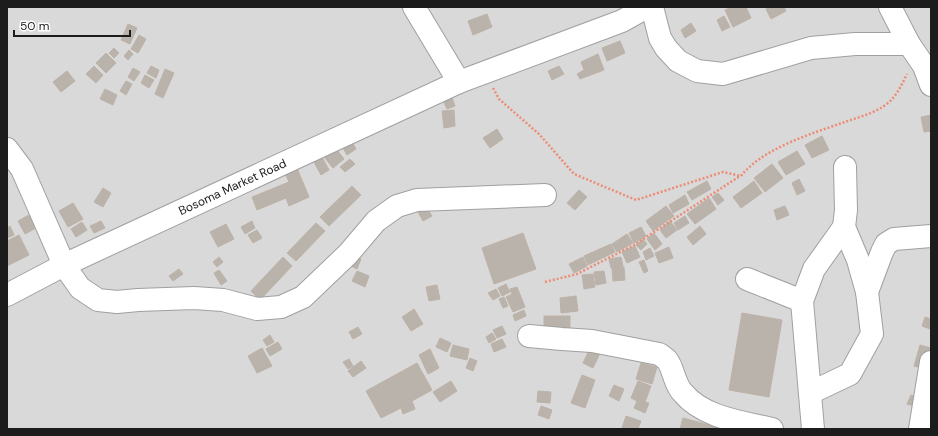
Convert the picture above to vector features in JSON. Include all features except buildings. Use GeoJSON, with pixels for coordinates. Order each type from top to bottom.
{"type":"FeatureCollection","features":[{"type":"Feature","properties":{"kind":"street"},"geometry":{"type":"LineString","coordinates":[[414,7],[459,82]]}},
{"type":"Feature","properties":{"kind":"street","name":"Bosoma Market Road"},"geometry":{"type":"LineString","coordinates":[[7,295],[64,265],[459,82],[622,21],[647,7]]}},
{"type":"Feature","properties":{"kind":"street"},"geometry":{"type":"LineString","coordinates":[[652,7],[660,38],[666,48],[678,61],[697,71],[723,74],[811,48],[855,44],[922,63]]}},
{"type":"Feature","properties":{"kind":"street"},"geometry":{"type":"LineString","coordinates":[[890,7],[922,63]]}},
{"type":"Feature","properties":{"kind":"street"},"geometry":{"type":"LineString","coordinates":[[7,149],[15,174],[64,265],[80,288],[98,300],[117,302],[138,300],[201,299],[223,300],[257,309],[281,307],[303,297],[348,254],[376,222],[397,206],[417,200],[545,195]]}},
{"type":"Feature","properties":{"kind":"street"},"geometry":{"type":"LineString","coordinates":[[813,429],[802,301],[814,269],[844,227],[846,210],[845,167]]}},
{"type":"Feature","properties":{"kind":"street"},"geometry":{"type":"LineString","coordinates":[[810,393],[850,374],[872,334],[867,292],[858,260],[844,227]]}},
{"type":"Feature","properties":{"kind":"street"},"geometry":{"type":"LineString","coordinates":[[867,292],[886,244],[894,239],[931,236]]}},
{"type":"Feature","properties":{"kind":"street"},"geometry":{"type":"LineString","coordinates":[[747,279],[802,301]]}},
{"type":"Feature","properties":{"kind":"street"},"geometry":{"type":"LineString","coordinates":[[529,336],[592,341],[659,354],[666,360],[682,393],[697,406],[718,416],[772,429]]}},
{"type":"Feature","properties":{"kind":"street"},"geometry":{"type":"LineString","coordinates":[[920,429],[931,362]]}},
{"type":"Feature","properties":{"kind":"path"},"geometry":{"type":"LineString","coordinates":[[545,282],[577,274],[634,245],[741,176],[748,168],[769,153],[810,134],[871,113],[885,105],[897,94],[922,63]]}},
{"type":"Feature","properties":{"kind":"path"},"geometry":{"type":"LineString","coordinates":[[486,73],[499,99],[539,134],[574,174],[636,200],[723,172],[741,176]]}},
{"type":"Feature","properties":{"kind":"shaded area"},"geometry":{"type":"Polygon","coordinates":[[[7,7],[931,7],[931,429],[7,429],[7,7]]]}}]}
